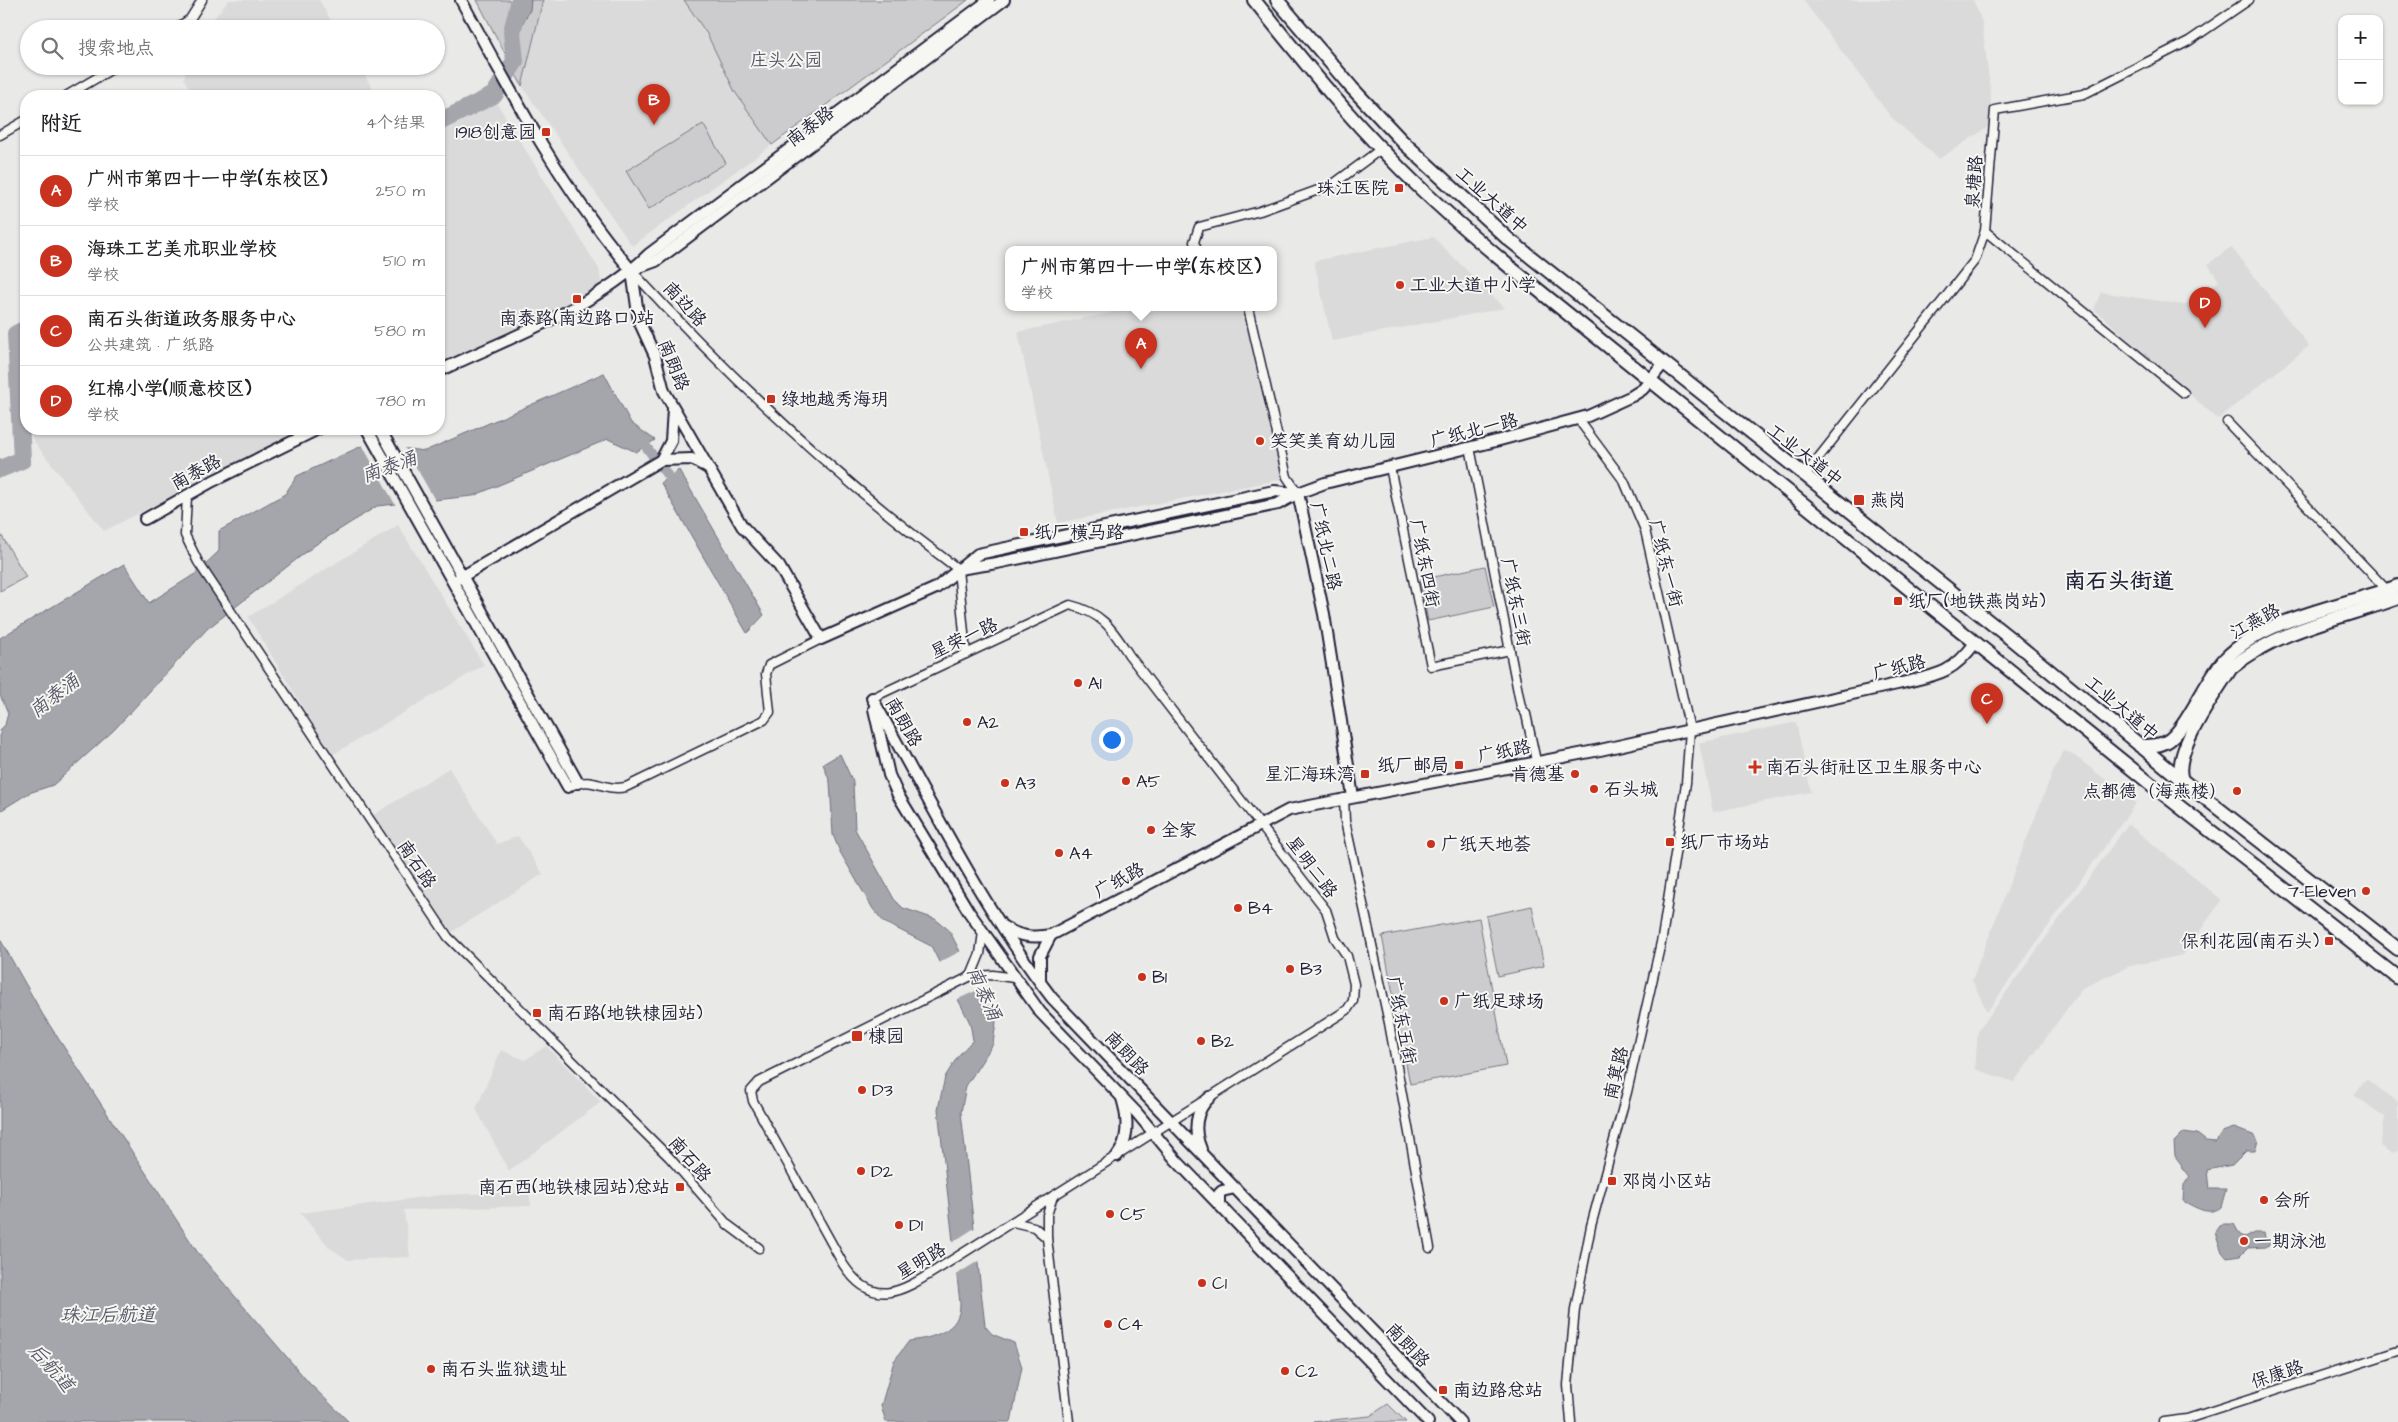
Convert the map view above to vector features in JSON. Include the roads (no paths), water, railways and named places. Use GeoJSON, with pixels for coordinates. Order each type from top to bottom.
{"type":"FeatureCollection","features":[{"type":"Feature","properties":{"kind":"main road"},"geometry":{"type":"LineString","coordinates":[[1254,0],[1381,149],[1420,189],[1458,222],[1649,381],[2226,844],[2398,978]]}},
{"type":"Feature","properties":{"kind":"main road","name":"工业大道中"},"geometry":{"type":"LineString","coordinates":[[1277,0],[1382,121],[1463,199],[1507,238],[2032,656],[2182,780],[2398,949]]}},
{"type":"Feature","properties":{"kind":"main road","name":"江燕路"},"geometry":{"type":"LineString","coordinates":[[2140,746],[2160,745],[2175,737],[2212,675],[2225,659],[2253,638],[2308,615],[2392,588]]}},
{"type":"Feature","properties":{"kind":"main road","name":"江燕路"},"geometry":{"type":"LineString","coordinates":[[2182,780],[2180,766],[2187,744],[2231,668],[2242,659],[2275,641],[2398,598]]}},
{"type":"Feature","properties":{"kind":"street"},"geometry":{"type":"LineString","coordinates":[[188,20],[202,0]]}},
{"type":"Feature","properties":{"kind":"street","name":"南边路"},"geometry":{"type":"LineString","coordinates":[[461,0],[552,162],[605,239],[632,271],[687,332],[809,447],[908,531],[958,569]]}},
{"type":"Feature","properties":{"kind":"street","name":"南泰路"},"geometry":{"type":"LineString","coordinates":[[632,271],[649,254],[989,0]]}},
{"type":"Feature","properties":{"kind":"street","name":"南泰路"},"geometry":{"type":"LineString","coordinates":[[445,368],[571,308],[594,296],[632,271],[664,255],[1004,0]]}},
{"type":"Feature","properties":{"kind":"street","name":"泉塘路"},"geometry":{"type":"LineString","coordinates":[[1804,476],[1975,260],[1985,232],[1995,110],[2084,94],[2189,41],[2249,0]]}},
{"type":"Feature","properties":{"kind":"street"},"geometry":{"type":"LineString","coordinates":[[76,90],[102,75]]}},
{"type":"Feature","properties":{"kind":"street"},"geometry":{"type":"LineString","coordinates":[[0,135],[20,123]]}},
{"type":"Feature","properties":{"kind":"street"},"geometry":{"type":"LineString","coordinates":[[1196,246],[1194,242],[1199,227],[1260,210],[1332,185],[1381,149]]}},
{"type":"Feature","properties":{"kind":"street"},"geometry":{"type":"LineString","coordinates":[[1985,232],[2184,393]]}},
{"type":"Feature","properties":{"kind":"street","name":"南朗路"},"geometry":{"type":"LineString","coordinates":[[632,271],[641,328],[655,356],[664,391],[742,526],[782,572],[821,639]]}},
{"type":"Feature","properties":{"kind":"street","name":"广纸北二路"},"geometry":{"type":"LineString","coordinates":[[1249,311],[1287,477],[1298,493],[1324,614],[1349,798]]}},
{"type":"Feature","properties":{"kind":"street","name":"广纸北一路"},"geometry":{"type":"LineString","coordinates":[[1298,493],[1325,483],[1470,448],[1578,419],[1632,396],[1649,381],[1663,364]]}},
{"type":"Feature","properties":{"kind":"street"},"geometry":{"type":"LineString","coordinates":[[453,582],[661,460],[670,447],[673,432],[672,404]]}},
{"type":"Feature","properties":{"kind":"street","name":"广纸东一街"},"geometry":{"type":"LineString","coordinates":[[1578,419],[1624,481],[1646,530],[1690,730]]}},
{"type":"Feature","properties":{"kind":"street"},"geometry":{"type":"LineString","coordinates":[[2227,422],[2392,588]]}},
{"type":"Feature","properties":{"kind":"street","name":"南泰路"},"geometry":{"type":"LineString","coordinates":[[145,519],[306,435]]}},
{"type":"Feature","properties":{"kind":"street"},"geometry":{"type":"LineString","coordinates":[[370,435],[433,536],[463,577],[573,785]]}},
{"type":"Feature","properties":{"kind":"street"},"geometry":{"type":"LineString","coordinates":[[383,435],[433,536],[453,582],[573,785]]}},
{"type":"Feature","properties":{"kind":"street","name":"广纸东三街"},"geometry":{"type":"LineString","coordinates":[[1470,448],[1522,707],[1526,714],[1536,761]]}},
{"type":"Feature","properties":{"kind":"street"},"geometry":{"type":"LineString","coordinates":[[661,460],[692,459],[704,464],[710,471]]}},
{"type":"Feature","properties":{"kind":"street","name":"广纸东四街"},"geometry":{"type":"LineString","coordinates":[[1390,466],[1431,666],[1510,650]]}},
{"type":"Feature","properties":{"kind":"street"},"geometry":{"type":"LineString","coordinates":[[573,785],[587,781],[610,788],[626,787],[764,720],[770,712],[766,674],[769,665],[821,639],[936,588],[978,554],[1274,492],[1298,493]]}},
{"type":"Feature","properties":{"kind":"street","name":"南石路"},"geometry":{"type":"LineString","coordinates":[[187,496],[185,535],[198,562],[448,937],[669,1157],[728,1224],[760,1248]]}},
{"type":"Feature","properties":{"kind":"street"},"geometry":{"type":"LineString","coordinates":[[958,569],[966,654]]}},
{"type":"Feature","properties":{"kind":"street","name":"星荣一路"},"geometry":{"type":"LineString","coordinates":[[872,698],[1070,605]]}},
{"type":"Feature","properties":{"kind":"street","name":"星明二路"},"geometry":{"type":"LineString","coordinates":[[1070,605],[1084,609],[1112,628],[1129,655],[1326,910],[1335,938],[1350,962],[1355,996],[1347,1010],[1172,1122]]}},
{"type":"Feature","properties":{"kind":"street","name":"广纸路"},"geometry":{"type":"LineString","coordinates":[[1004,927],[1027,937],[1050,935],[1289,810],[1690,730],[1945,672],[1965,657],[1975,643]]}},
{"type":"Feature","properties":{"kind":"street","name":"南朗路"},"geometry":{"type":"LineString","coordinates":[[872,698],[958,853],[1041,983],[1104,1054],[1203,1154],[1460,1422]]}},
{"type":"Feature","properties":{"kind":"street","name":"南朗路"},"geometry":{"type":"LineString","coordinates":[[872,698],[893,784],[983,932],[1014,978],[1055,1030],[1122,1097],[1219,1205],[1428,1422]]}},
{"type":"Feature","properties":{"kind":"street","name":"南箕路"},"geometry":{"type":"LineString","coordinates":[[1571,1422],[1568,1378],[1575,1309],[1591,1226],[1627,1092],[1662,938],[1686,783],[1690,730]]}},
{"type":"Feature","properties":{"kind":"street","name":"广纸东五街"},"geometry":{"type":"LineString","coordinates":[[1349,798],[1345,821],[1389,1023],[1430,1248]]}},
{"type":"Feature","properties":{"kind":"street"},"geometry":{"type":"LineString","coordinates":[[983,932],[982,948],[975,973],[1014,978]]}},
{"type":"Feature","properties":{"kind":"street"},"geometry":{"type":"LineString","coordinates":[[1041,983],[1040,956],[1050,935]]}},
{"type":"Feature","properties":{"kind":"street","name":"星明路"},"geometry":{"type":"LineString","coordinates":[[975,973],[759,1082],[751,1091],[753,1101],[843,1264],[853,1277],[877,1292],[895,1293],[906,1289],[1172,1122]]}},
{"type":"Feature","properties":{"kind":"street"},"geometry":{"type":"LineString","coordinates":[[1092,1067],[1102,1064],[1104,1054]]}},
{"type":"Feature","properties":{"kind":"street"},"geometry":{"type":"LineString","coordinates":[[1117,1156],[1122,1150],[1127,1134],[1126,1115],[1122,1097]]}},
{"type":"Feature","properties":{"kind":"street"},"geometry":{"type":"LineString","coordinates":[[1203,1154],[1197,1139],[1197,1122],[1200,1108],[1210,1097]]}},
{"type":"Feature","properties":{"kind":"street"},"geometry":{"type":"LineString","coordinates":[[1219,1205],[1219,1194],[1222,1190],[1235,1188]]}},
{"type":"Feature","properties":{"kind":"street"},"geometry":{"type":"LineString","coordinates":[[1054,1196],[1048,1208],[1047,1238],[1069,1422]]}},
{"type":"Feature","properties":{"kind":"street"},"geometry":{"type":"LineString","coordinates":[[1013,1222],[1034,1227],[1047,1238]]}},
{"type":"Feature","properties":{"kind":"street","name":"保康路"},"geometry":{"type":"LineString","coordinates":[[2163,1422],[2188,1419],[2398,1351]]}},
{"type":"Feature","properties":{"kind":"water"},"geometry":{"type":"Polygon","coordinates":[[[514,0],[531,0],[530,10],[515,38],[515,61],[508,47],[507,39],[508,23],[514,0]]]}},
{"type":"Feature","properties":{"kind":"water"},"geometry":{"type":"Polygon","coordinates":[[[604,373],[631,423],[655,440],[636,452],[608,439],[473,496],[377,506],[315,545],[207,629],[114,730],[53,785],[29,793],[0,811],[0,730],[5,725],[8,713],[0,695],[0,638],[124,564],[149,603],[195,574],[219,551],[219,531],[285,494],[297,476],[366,444],[425,451],[604,373]]]}},
{"type":"Feature","properties":{"kind":"water"},"geometry":{"type":"Polygon","coordinates":[[[679,470],[764,615],[747,633],[661,483],[679,470]]]}},
{"type":"Feature","properties":{"kind":"water"},"geometry":{"type":"Polygon","coordinates":[[[840,754],[853,782],[855,829],[894,899],[903,908],[935,919],[949,930],[996,1022],[993,1044],[966,1086],[961,1112],[985,1326],[992,1334],[1014,1343],[1022,1367],[1011,1422],[886,1422],[881,1406],[894,1361],[909,1341],[927,1338],[944,1331],[951,1327],[959,1313],[960,1303],[938,1109],[945,1077],[958,1056],[973,1040],[970,1023],[931,946],[884,922],[873,909],[840,852],[833,835],[830,782],[823,764],[840,754]]]}},
{"type":"Feature","properties":{"kind":"water","name":"珠江后航道"},"geometry":{"type":"Polygon","coordinates":[[[0,939],[43,1015],[198,1253],[309,1383],[349,1422],[0,1422],[0,939]]]}},
{"type":"Feature","properties":{"kind":"water"},"geometry":{"type":"Polygon","coordinates":[[[2234,1128],[2253,1135],[2258,1141],[2255,1151],[2246,1151],[2232,1165],[2207,1170],[2209,1189],[2226,1189],[2221,1207],[2216,1210],[2207,1211],[2183,1201],[2184,1185],[2190,1176],[2182,1169],[2175,1156],[2174,1142],[2184,1132],[2197,1134],[2206,1141],[2216,1142],[2222,1132],[2234,1128]]]}},
{"type":"Feature","properties":{"kind":"water","name":"一期泳池"},"geometry":{"type":"Polygon","coordinates":[[[2234,1224],[2240,1235],[2245,1237],[2254,1233],[2264,1233],[2265,1238],[2270,1240],[2271,1243],[2266,1247],[2248,1248],[2240,1256],[2227,1258],[2222,1252],[2215,1232],[2219,1226],[2234,1224]]]}},
{"type":"Feature","properties":{"kind":"waterway"},"geometry":{"type":"LineString","coordinates":[[445,119],[494,95],[515,61],[512,32],[520,0]]}},
{"type":"Feature","properties":{"kind":"waterway"},"geometry":{"type":"LineString","coordinates":[[20,332],[16,334],[20,418]]}},
{"type":"Feature","properties":{"kind":"waterway"},"geometry":{"type":"LineString","coordinates":[[0,469],[22,460],[21,435]]}},
{"type":"Feature","properties":{"kind":"waterway","name":"南泰涌"},"geometry":{"type":"LineString","coordinates":[[639,437],[676,487]]}},
{"type":"Feature","properties":{"kind":"place","name":"海珠工艺美术职业学校"},"geometry":{"type":"Point","coordinates":[654,125]}},
{"type":"Feature","properties":{"kind":"place","name":"1918创意园"},"geometry":{"type":"Point","coordinates":[546,132]}},
{"type":"Feature","properties":{"kind":"place","name":"珠江医院"},"geometry":{"type":"Point","coordinates":[1399,188]}},
{"type":"Feature","properties":{"kind":"place","name":"工业大道中小学"},"geometry":{"type":"Point","coordinates":[1400,285]}},
{"type":"Feature","properties":{"kind":"place","name":"南泰路(南边路口)站"},"geometry":{"type":"Point","coordinates":[577,299]}},
{"type":"Feature","properties":{"kind":"place","name":"红棉小学(顺意校区)"},"geometry":{"type":"Point","coordinates":[2205,328]}},
{"type":"Feature","properties":{"kind":"place","name":"广州市第四十一中学(东校区)"},"geometry":{"type":"Point","coordinates":[1141,369]}},
{"type":"Feature","properties":{"kind":"place","name":"绿地越秀海玥"},"geometry":{"type":"Point","coordinates":[771,399]}},
{"type":"Feature","properties":{"kind":"place","name":"笑笑美育幼儿园"},"geometry":{"type":"Point","coordinates":[1260,441]}},
{"type":"Feature","properties":{"kind":"place","name":"燕岗"},"geometry":{"type":"Point","coordinates":[1859,500]}},
{"type":"Feature","properties":{"kind":"place","name":"纸厂横马路"},"geometry":{"type":"Point","coordinates":[1024,532]}},
{"type":"Feature","properties":{"kind":"place","name":"纸厂(地铁燕岗站)"},"geometry":{"type":"Point","coordinates":[1898,601]}},
{"type":"Feature","properties":{"kind":"place","name":"A1"},"geometry":{"type":"Point","coordinates":[1078,683]}},
{"type":"Feature","properties":{"kind":"place","name":"A2"},"geometry":{"type":"Point","coordinates":[967,722]}},
{"type":"Feature","properties":{"kind":"place","name":"南石头街道政务服务中心"},"geometry":{"type":"Point","coordinates":[1987,724]}},
{"type":"Feature","properties":{"kind":"place","name":"纸厂邮局"},"geometry":{"type":"Point","coordinates":[1459,765]}},
{"type":"Feature","properties":{"kind":"place","name":"南石头街社区卫生服务中心"},"geometry":{"type":"Point","coordinates":[1755,767]}},
{"type":"Feature","properties":{"kind":"place","name":"星汇海珠湾"},"geometry":{"type":"Point","coordinates":[1365,774]}},
{"type":"Feature","properties":{"kind":"place","name":"肯德基"},"geometry":{"type":"Point","coordinates":[1575,774]}},
{"type":"Feature","properties":{"kind":"place","name":"A5"},"geometry":{"type":"Point","coordinates":[1126,781]}},
{"type":"Feature","properties":{"kind":"place","name":"A3"},"geometry":{"type":"Point","coordinates":[1005,783]}},
{"type":"Feature","properties":{"kind":"place","name":"石头城"},"geometry":{"type":"Point","coordinates":[1594,789]}},
{"type":"Feature","properties":{"kind":"place","name":"点都德（海燕楼）"},"geometry":{"type":"Point","coordinates":[2237,791]}},
{"type":"Feature","properties":{"kind":"place","name":"全家"},"geometry":{"type":"Point","coordinates":[1151,830]}},
{"type":"Feature","properties":{"kind":"place","name":"纸厂市场站"},"geometry":{"type":"Point","coordinates":[1670,842]}},
{"type":"Feature","properties":{"kind":"place","name":"广纸天地荟"},"geometry":{"type":"Point","coordinates":[1431,844]}},
{"type":"Feature","properties":{"kind":"place","name":"A4"},"geometry":{"type":"Point","coordinates":[1059,853]}},
{"type":"Feature","properties":{"kind":"place","name":"7-Eleven"},"geometry":{"type":"Point","coordinates":[2366,891]}},
{"type":"Feature","properties":{"kind":"place","name":"B4"},"geometry":{"type":"Point","coordinates":[1238,908]}},
{"type":"Feature","properties":{"kind":"place","name":"保利花园(南石头)"},"geometry":{"type":"Point","coordinates":[2329,941]}},
{"type":"Feature","properties":{"kind":"place","name":"B3"},"geometry":{"type":"Point","coordinates":[1290,969]}},
{"type":"Feature","properties":{"kind":"place","name":"B1"},"geometry":{"type":"Point","coordinates":[1142,977]}},
{"type":"Feature","properties":{"kind":"place","name":"广纸足球场"},"geometry":{"type":"Point","coordinates":[1444,1001]}},
{"type":"Feature","properties":{"kind":"place","name":"南石路(地铁棣园站)"},"geometry":{"type":"Point","coordinates":[537,1013]}},
{"type":"Feature","properties":{"kind":"place","name":"棣园"},"geometry":{"type":"Point","coordinates":[857,1036]}},
{"type":"Feature","properties":{"kind":"place","name":"B2"},"geometry":{"type":"Point","coordinates":[1201,1041]}},
{"type":"Feature","properties":{"kind":"place","name":"D3"},"geometry":{"type":"Point","coordinates":[862,1090]}},
{"type":"Feature","properties":{"kind":"place","name":"D2"},"geometry":{"type":"Point","coordinates":[861,1171]}},
{"type":"Feature","properties":{"kind":"place","name":"邓岗小区站"},"geometry":{"type":"Point","coordinates":[1612,1181]}},
{"type":"Feature","properties":{"kind":"place","name":"南石西(地铁棣园站)总站"},"geometry":{"type":"Point","coordinates":[680,1187]}},
{"type":"Feature","properties":{"kind":"place","name":"会所"},"geometry":{"type":"Point","coordinates":[2264,1200]}},
{"type":"Feature","properties":{"kind":"place","name":"C5"},"geometry":{"type":"Point","coordinates":[1110,1214]}},
{"type":"Feature","properties":{"kind":"place","name":"D1"},"geometry":{"type":"Point","coordinates":[899,1225]}},
{"type":"Feature","properties":{"kind":"place","name":"一期泳池"},"geometry":{"type":"Point","coordinates":[2244,1241]}},
{"type":"Feature","properties":{"kind":"place","name":"C1"},"geometry":{"type":"Point","coordinates":[1202,1283]}},
{"type":"Feature","properties":{"kind":"place","name":"C4"},"geometry":{"type":"Point","coordinates":[1108,1324]}},
{"type":"Feature","properties":{"kind":"place","name":"南石头监狱遗址"},"geometry":{"type":"Point","coordinates":[431,1369]}},
{"type":"Feature","properties":{"kind":"place","name":"C2"},"geometry":{"type":"Point","coordinates":[1285,1371]}},
{"type":"Feature","properties":{"kind":"place","name":"南边路总站"},"geometry":{"type":"Point","coordinates":[1443,1390]}},
{"type":"Feature","properties":{"kind":"district","name":"南石头街道"},"geometry":{"type":"Point","coordinates":[2119,580]}},
{"type":"Feature","properties":{"kind":"park label","name":"庄头公园"},"geometry":{"type":"Point","coordinates":[786,60]}},
{"type":"Feature","properties":{"kind":"water label","name":"后航道"},"geometry":{"type":"Point","coordinates":[52,1367]}}]}
